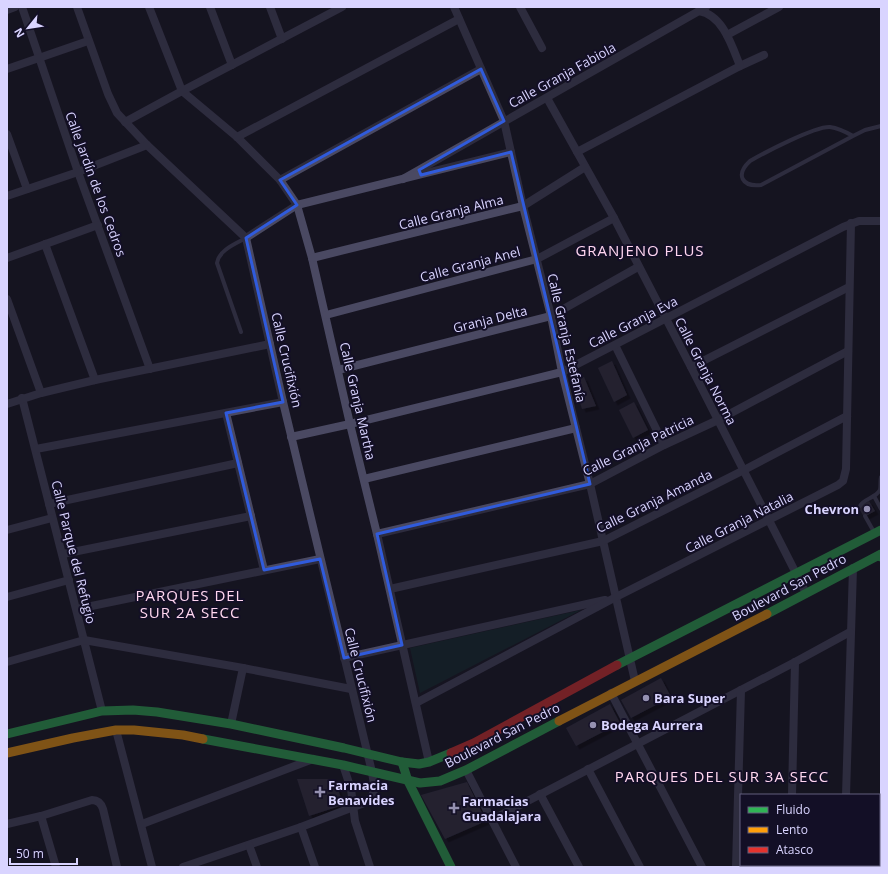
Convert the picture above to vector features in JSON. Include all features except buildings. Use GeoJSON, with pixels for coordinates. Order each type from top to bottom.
{"type":"FeatureCollection","features":[{"type":"Feature","properties":{"kind":"street"},"geometry":{"type":"LineString","coordinates":[[7,10],[15,7]]}},
{"type":"Feature","properties":{"kind":"street","name":"Calle Jardín de los Cedros"},"geometry":{"type":"LineString","coordinates":[[22,7],[78,172],[150,369]]}},
{"type":"Feature","properties":{"kind":"street"},"geometry":{"type":"LineString","coordinates":[[76,7],[112,105],[125,122],[147,145],[246,238]]}},
{"type":"Feature","properties":{"kind":"street"},"geometry":{"type":"LineString","coordinates":[[149,7],[182,91]]}},
{"type":"Feature","properties":{"kind":"street"},"geometry":{"type":"LineString","coordinates":[[210,7],[232,65]]}},
{"type":"Feature","properties":{"kind":"street"},"geometry":{"type":"LineString","coordinates":[[270,7],[282,39]]}},
{"type":"Feature","properties":{"kind":"street"},"geometry":{"type":"LineString","coordinates":[[125,122],[282,39],[332,9],[342,7]]}},
{"type":"Feature","properties":{"kind":"street","name":"Calle Granja Estefanía"},"geometry":{"type":"LineString","coordinates":[[454,7],[504,121],[523,206],[551,316],[562,372],[590,484],[635,681]]}},
{"type":"Feature","properties":{"kind":"street"},"geometry":{"type":"LineString","coordinates":[[520,7],[542,48]]}},
{"type":"Feature","properties":{"kind":"street"},"geometry":{"type":"LineString","coordinates":[[727,35],[779,7]]}},
{"type":"Feature","properties":{"kind":"street","name":"Calle Granja Fabiola"},"geometry":{"type":"LineString","coordinates":[[403,179],[504,121],[548,98],[702,9],[718,22],[727,35],[740,66]]}},
{"type":"Feature","properties":{"kind":"street"},"geometry":{"type":"LineString","coordinates":[[237,137],[459,19]]}},
{"type":"Feature","properties":{"kind":"street"},"geometry":{"type":"LineString","coordinates":[[7,69],[88,41]]}},
{"type":"Feature","properties":{"kind":"street"},"geometry":{"type":"LineString","coordinates":[[577,152],[740,66],[764,55]]}},
{"type":"Feature","properties":{"kind":"street"},"geometry":{"type":"LineString","coordinates":[[280,180],[482,68]]}},
{"type":"Feature","properties":{"kind":"street","name":"Calle Granja Martha"},"geometry":{"type":"LineString","coordinates":[[182,91],[237,137],[280,180],[297,205],[312,258],[350,424],[378,534],[428,762]]}},
{"type":"Feature","properties":{"kind":"street","name":"Calle Granja Norma"},"geometry":{"type":"LineString","coordinates":[[548,98],[614,218],[806,593]]}},
{"type":"Feature","properties":{"kind":"street"},"geometry":{"type":"LineString","coordinates":[[7,134],[27,189]]}},
{"type":"Feature","properties":{"kind":"street"},"geometry":{"type":"LineString","coordinates":[[7,196],[78,172],[147,145]]}},
{"type":"Feature","properties":{"kind":"street","name":"Calle Granja Fabiola"},"geometry":{"type":"LineString","coordinates":[[246,238],[297,205],[511,152]]}},
{"type":"Feature","properties":{"kind":"street","name":"Calle Granja Alma"},"geometry":{"type":"LineString","coordinates":[[312,258],[523,206],[585,167]]}},
{"type":"Feature","properties":{"kind":"street","name":"Calle Granja Anel"},"geometry":{"type":"LineString","coordinates":[[326,315],[537,259],[614,218]]}},
{"type":"Feature","properties":{"kind":"street","name":"Calle Granja Eva"},"geometry":{"type":"LineString","coordinates":[[291,437],[562,372],[851,223],[859,221],[881,221]]}},
{"type":"Feature","properties":{"kind":"street","name":"Calle Granja Natalia"},"geometry":{"type":"LineString","coordinates":[[416,703],[616,597],[769,521],[843,481],[846,469],[851,223]]}},
{"type":"Feature","properties":{"kind":"street"},"geometry":{"type":"LineString","coordinates":[[7,258],[98,225]]}},
{"type":"Feature","properties":{"kind":"street","name":"Calle Crucifixión"},"geometry":{"type":"LineString","coordinates":[[246,238],[282,402],[372,772],[374,793],[370,799],[352,808]]}},
{"type":"Feature","properties":{"kind":"street"},"geometry":{"type":"LineString","coordinates":[[45,244],[95,380]]}},
{"type":"Feature","properties":{"kind":"street","name":"Granja Delta"},"geometry":{"type":"LineString","coordinates":[[338,370],[551,316],[638,267]]}},
{"type":"Feature","properties":{"kind":"street"},"geometry":{"type":"LineString","coordinates":[[691,367],[849,287]]}},
{"type":"Feature","properties":{"kind":"street"},"geometry":{"type":"LineString","coordinates":[[7,299],[41,393]]}},
{"type":"Feature","properties":{"kind":"street"},"geometry":{"type":"LineString","coordinates":[[7,404],[22,398],[95,380],[270,344]]}},
{"type":"Feature","properties":{"kind":"street"},"geometry":{"type":"LineString","coordinates":[[615,345],[664,445]]}},
{"type":"Feature","properties":{"kind":"street","name":"Calle Granja Patricia"},"geometry":{"type":"LineString","coordinates":[[378,534],[590,484],[664,445],[718,420],[848,351]]}},
{"type":"Feature","properties":{"kind":"street","name":"Calle Parque del Refugio"},"geometry":{"type":"LineString","coordinates":[[22,398],[102,711]]}},
{"type":"Feature","properties":{"kind":"street"},"geometry":{"type":"LineString","coordinates":[[36,449],[282,402]]}},
{"type":"Feature","properties":{"kind":"street"},"geometry":{"type":"LineString","coordinates":[[226,413],[264,570]]}},
{"type":"Feature","properties":{"kind":"street","name":"Calle Granja Amanda"},"geometry":{"type":"LineString","coordinates":[[390,589],[603,541],[847,416]]}},
{"type":"Feature","properties":{"kind":"street"},"geometry":{"type":"LineString","coordinates":[[364,479],[576,428]]}},
{"type":"Feature","properties":{"kind":"street"},"geometry":{"type":"LineString","coordinates":[[49,504],[238,463]]}},
{"type":"Feature","properties":{"kind":"street"},"geometry":{"type":"LineString","coordinates":[[63,554],[251,516]]}},
{"type":"Feature","properties":{"kind":"street"},"geometry":{"type":"LineString","coordinates":[[7,530],[52,518]]}},
{"type":"Feature","properties":{"kind":"street","name":"Boulevard San Pedro"},"geometry":{"type":"LineString","coordinates":[[231,724],[402,762],[419,764],[428,762],[474,743],[629,659],[878,532]]}},
{"type":"Feature","properties":{"kind":"street","name":"Boulevard San Pedro"},"geometry":{"type":"LineString","coordinates":[[7,753],[65,739],[116,730],[151,731],[183,735],[313,759],[408,781],[420,783],[440,781],[466,770],[611,693],[744,626],[852,568],[880,555]]}},
{"type":"Feature","properties":{"kind":"street"},"geometry":{"type":"LineString","coordinates":[[77,609],[320,559]]}},
{"type":"Feature","properties":{"kind":"street"},"geometry":{"type":"LineString","coordinates":[[846,794],[852,568]]}},
{"type":"Feature","properties":{"kind":"street"},"geometry":{"type":"LineString","coordinates":[[7,596],[69,580]]}},
{"type":"Feature","properties":{"kind":"street"},"geometry":{"type":"LineString","coordinates":[[344,658],[616,597]]}},
{"type":"Feature","properties":{"kind":"street"},"geometry":{"type":"LineString","coordinates":[[493,819],[850,632]]}},
{"type":"Feature","properties":{"kind":"street"},"geometry":{"type":"LineString","coordinates":[[7,662],[84,640],[351,689]]}},
{"type":"Feature","properties":{"kind":"street"},"geometry":{"type":"LineString","coordinates":[[792,794],[795,662]]}},
{"type":"Feature","properties":{"kind":"street"},"geometry":{"type":"LineString","coordinates":[[7,734],[102,711],[133,710],[157,712],[231,724],[243,668]]}},
{"type":"Feature","properties":{"kind":"street"},"geometry":{"type":"LineString","coordinates":[[736,867],[741,690]]}},
{"type":"Feature","properties":{"kind":"street"},"geometry":{"type":"LineString","coordinates":[[611,693],[702,867]]}},
{"type":"Feature","properties":{"kind":"street"},"geometry":{"type":"LineString","coordinates":[[116,730],[142,824],[152,867]]}},
{"type":"Feature","properties":{"kind":"street"},"geometry":{"type":"LineString","coordinates":[[142,824],[313,759]]}},
{"type":"Feature","properties":{"kind":"street"},"geometry":{"type":"LineString","coordinates":[[402,762],[408,781],[451,867]]}},
{"type":"Feature","properties":{"kind":"street"},"geometry":{"type":"LineString","coordinates":[[343,765],[351,789],[352,808],[355,821],[370,867]]}},
{"type":"Feature","properties":{"kind":"street"},"geometry":{"type":"LineString","coordinates":[[588,769],[640,867]]}},
{"type":"Feature","properties":{"kind":"street"},"geometry":{"type":"LineString","coordinates":[[466,770],[493,819],[516,867]]}},
{"type":"Feature","properties":{"kind":"street"},"geometry":{"type":"LineString","coordinates":[[540,794],[578,867]]}},
{"type":"Feature","properties":{"kind":"street"},"geometry":{"type":"LineString","coordinates":[[7,824],[96,800],[103,809],[117,867]]}},
{"type":"Feature","properties":{"kind":"street"},"geometry":{"type":"LineString","coordinates":[[183,867],[199,864],[249,844],[302,827],[352,808]]}},
{"type":"Feature","properties":{"kind":"street"},"geometry":{"type":"LineString","coordinates":[[41,816],[56,867]]}},
{"type":"Feature","properties":{"kind":"street"},"geometry":{"type":"LineString","coordinates":[[302,827],[315,867]]}},
{"type":"Feature","properties":{"kind":"street"},"geometry":{"type":"LineString","coordinates":[[249,844],[257,867]]}},
{"type":"Feature","properties":{"kind":"lane"},"geometry":{"type":"LineString","coordinates":[[853,136],[839,129],[828,127],[806,133],[750,161],[743,167],[741,173],[742,179],[747,184],[753,186],[761,185],[865,130],[881,126]]}},
{"type":"Feature","properties":{"kind":"lane"},"geometry":{"type":"LineString","coordinates":[[241,332],[217,263],[218,257],[221,253],[246,238]]}},
{"type":"Feature","properties":{"kind":"lane"},"geometry":{"type":"LineString","coordinates":[[860,506],[861,503],[874,496],[881,490],[881,477]]}},
{"type":"Feature","properties":{"kind":"lane"},"geometry":{"type":"LineString","coordinates":[[874,496],[881,509]]}},
{"type":"Feature","properties":{"kind":"lane"},"geometry":{"type":"LineString","coordinates":[[865,516],[878,532]]}},
{"type":"Feature","properties":{"kind":"highlighted area"},"geometry":{"type":"Polygon","coordinates":[[[481,69],[504,121],[419,170],[421,175],[511,152],[590,484],[377,534],[402,645],[344,658],[320,559],[264,570],[226,413],[283,402],[246,238],[297,205],[280,180],[481,69]]]}},
{"type":"Feature","properties":{"kind":"green space"},"geometry":{"type":"Polygon","coordinates":[[[581,610],[420,693],[410,648],[581,610]]]}},
{"type":"Feature","properties":{"kind":"traffic: fast"},"geometry":{"type":"LineString","coordinates":[[617,665],[881,530]]}},
{"type":"Feature","properties":{"kind":"traffic: fast"},"geometry":{"type":"LineString","coordinates":[[767,614],[881,554]]}},
{"type":"Feature","properties":{"kind":"traffic: fast"},"geometry":{"type":"LineString","coordinates":[[7,734],[102,711],[133,710],[157,712],[231,724],[402,762],[419,764],[429,762],[451,753]]}},
{"type":"Feature","properties":{"kind":"traffic: fast"},"geometry":{"type":"LineString","coordinates":[[203,739],[343,765],[420,783],[440,781],[466,770],[559,721]]}},
{"type":"Feature","properties":{"kind":"traffic: fast"},"geometry":{"type":"LineString","coordinates":[[402,762],[408,781],[451,867]]}},
{"type":"Feature","properties":{"kind":"traffic: slow"},"geometry":{"type":"LineString","coordinates":[[559,721],[767,614]]}},
{"type":"Feature","properties":{"kind":"traffic: slow"},"geometry":{"type":"LineString","coordinates":[[7,753],[116,730],[134,730],[183,735],[203,739]]}},
{"type":"Feature","properties":{"kind":"traffic: jam"},"geometry":{"type":"LineString","coordinates":[[451,753],[474,743],[617,665]]}},
{"type":"Feature","properties":{"kind":"place","name":"Chevron"},"geometry":{"type":"Point","coordinates":[867,509]}},
{"type":"Feature","properties":{"kind":"place","name":"Bara Super"},"geometry":{"type":"Point","coordinates":[646,698]}},
{"type":"Feature","properties":{"kind":"place","name":"Bodega Aurrera"},"geometry":{"type":"Point","coordinates":[593,725]}},
{"type":"Feature","properties":{"kind":"place","name":"Farmacia Benavides"},"geometry":{"type":"Point","coordinates":[320,792]}},
{"type":"Feature","properties":{"kind":"place","name":"Farmacias Guadalajara"},"geometry":{"type":"Point","coordinates":[454,808]}},
{"type":"Feature","properties":{"kind":"district","name":"GRANJENO PLUS"},"geometry":{"type":"Point","coordinates":[640,251]}},
{"type":"Feature","properties":{"kind":"district","name":"PARQUES DEL SUR 2A SECC"},"geometry":{"type":"Point","coordinates":[190,604]}},
{"type":"Feature","properties":{"kind":"district","name":"PARQUES DEL SUR 3A SECC"},"geometry":{"type":"Point","coordinates":[722,777]}}]}
